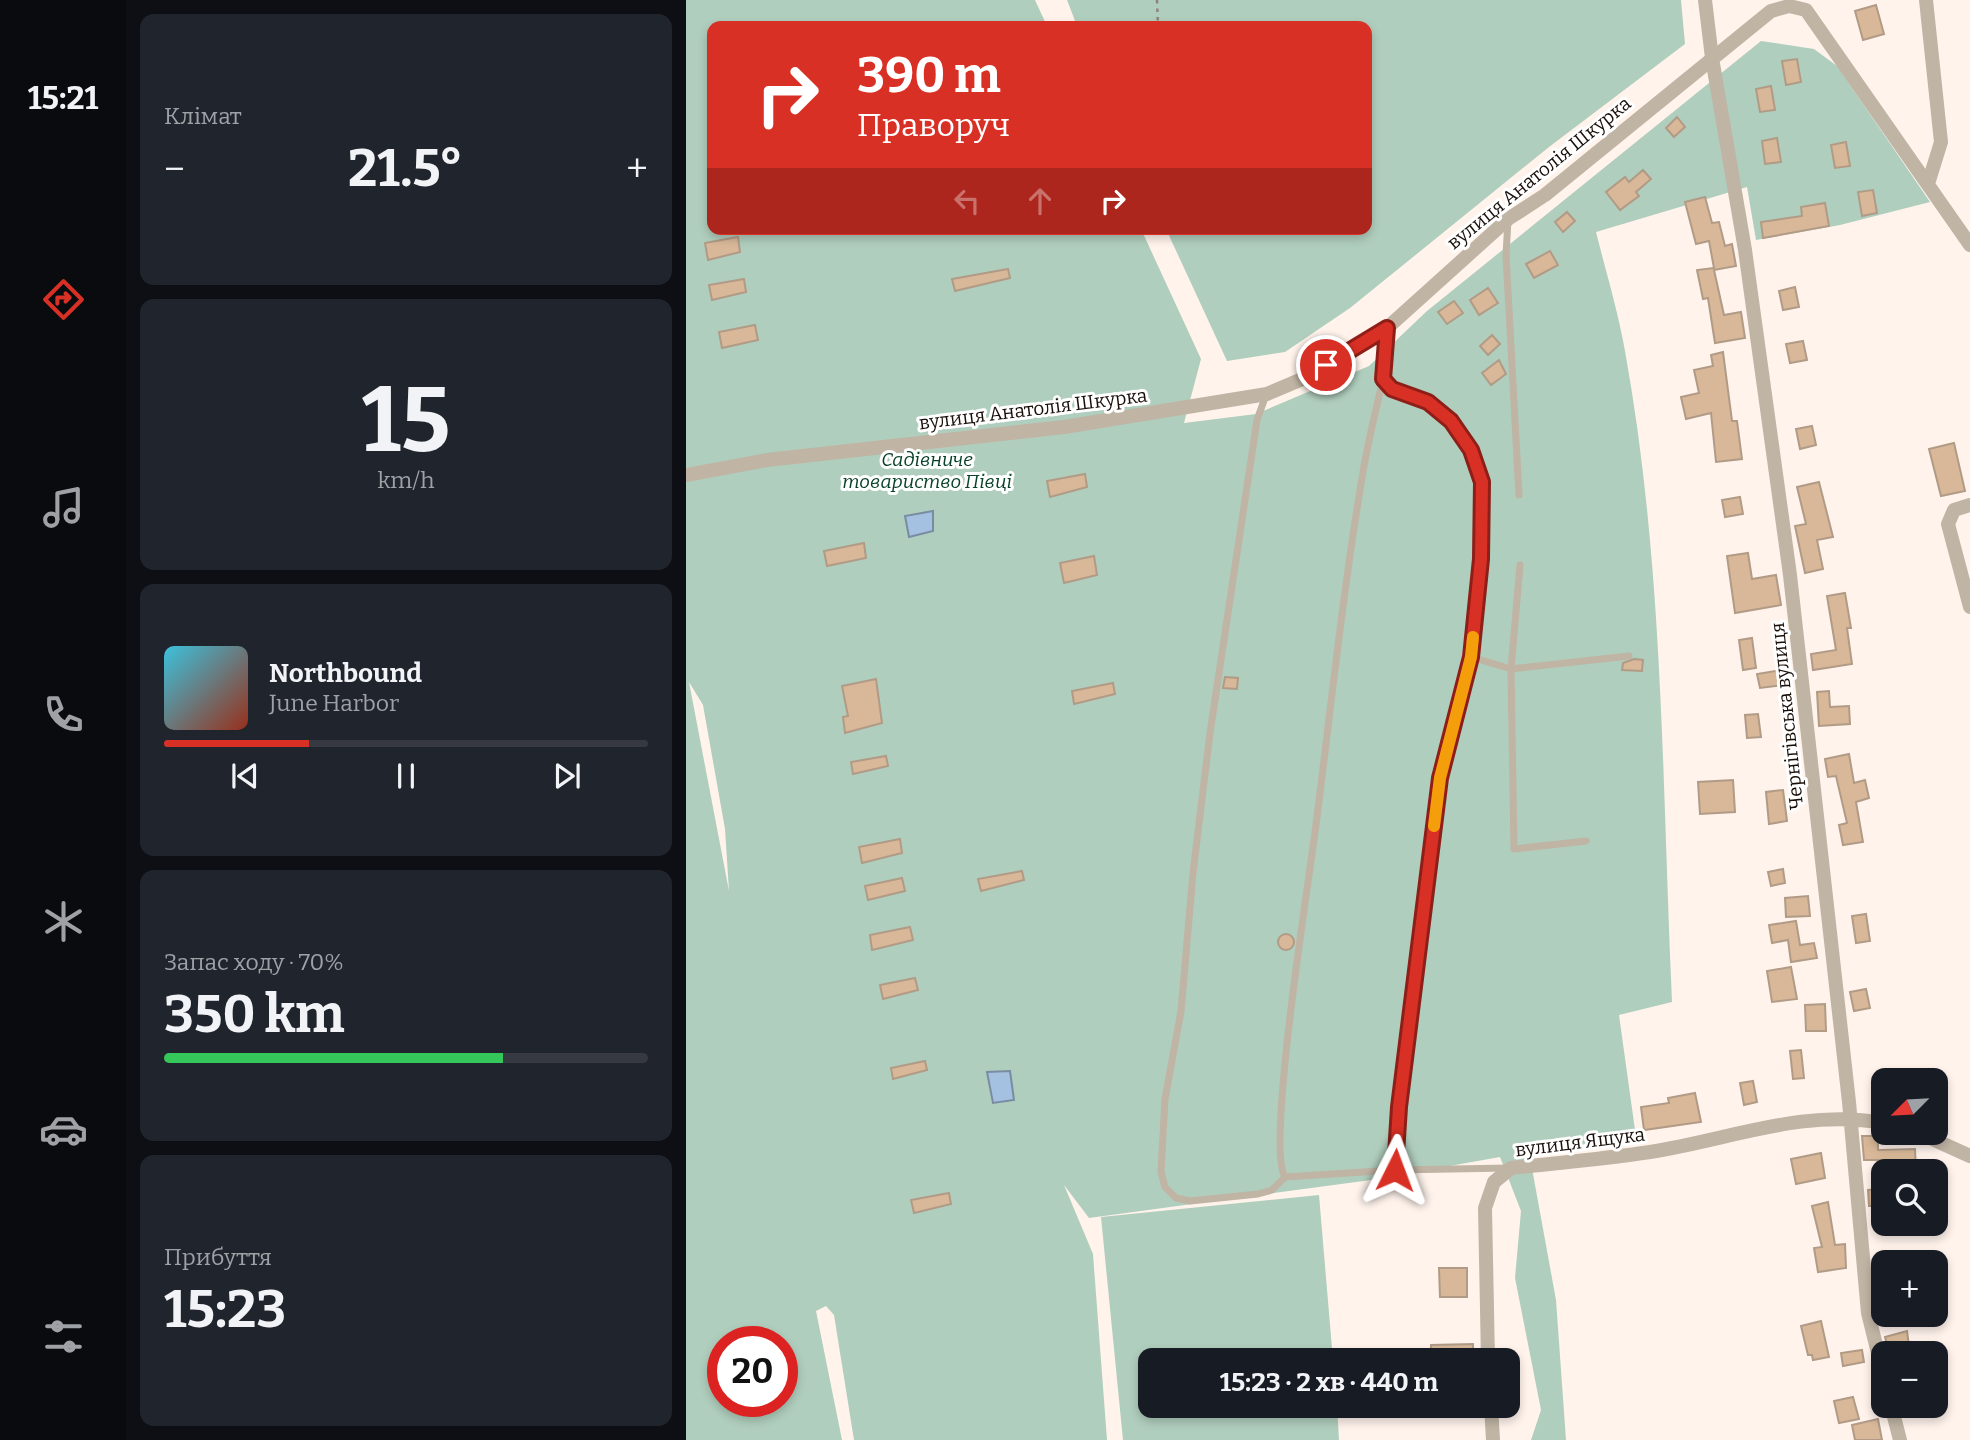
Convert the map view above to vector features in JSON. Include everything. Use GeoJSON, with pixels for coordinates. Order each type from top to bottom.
{"type":"FeatureCollection","features":[{"type":"Feature","properties":{"kind":"street","name":"Чернігівська вулиця"},"geometry":{"type":"LineString","coordinates":[[1705,0],[1712,58],[1745,250],[1790,575],[1851,1117],[1868,1313],[1875,1341]]}},
{"type":"Feature","properties":{"kind":"street"},"geometry":{"type":"LineString","coordinates":[[1926,0],[1941,142],[1928,184]]}},
{"type":"Feature","properties":{"kind":"street","name":"вулиця Анатолія Шкурка"},"geometry":{"type":"LineString","coordinates":[[686,475],[767,460],[1064,427],[1267,394],[1307,377],[1387,328],[1508,219],[1545,195],[1772,11],[1789,6],[1806,9],[1970,244]]}},
{"type":"Feature","properties":{"kind":"street"},"geometry":{"type":"LineString","coordinates":[[1970,505],[1954,510],[1948,524],[1970,607]]}},
{"type":"Feature","properties":{"kind":"street","name":"вулиця Ящука"},"geometry":{"type":"LineString","coordinates":[[1488,1348],[1485,1208],[1494,1182],[1511,1168],[1651,1152],[1815,1118],[1851,1117],[1871,1121]]}},
{"type":"Feature","properties":{"kind":"street"},"geometry":{"type":"LineString","coordinates":[[1946,1145],[1970,1156]]}},
{"type":"Feature","properties":{"kind":"street"},"geometry":{"type":"LineString","coordinates":[[1491,1418],[1493,1440]]}},
{"type":"Feature","properties":{"kind":"street"},"geometry":{"type":"LineString","coordinates":[[1894,1418],[1900,1440]]}},
{"type":"Feature","properties":{"kind":"lane"},"geometry":{"type":"LineString","coordinates":[[1508,219],[1506,256],[1520,495]]}},
{"type":"Feature","properties":{"kind":"lane"},"geometry":{"type":"LineString","coordinates":[[1285,1177],[1281,1171],[1279,1145],[1289,1033],[1339,636],[1363,470],[1383,379],[1387,328]]}},
{"type":"Feature","properties":{"kind":"lane"},"geometry":{"type":"LineString","coordinates":[[1383,379],[1392,389],[1428,402],[1451,421],[1471,450],[1482,482],[1481,559],[1471,657],[1440,778],[1399,1107],[1395,1170]]}},
{"type":"Feature","properties":{"kind":"lane"},"geometry":{"type":"LineString","coordinates":[[1267,394],[1257,419],[1210,733],[1193,873],[1181,1011],[1166,1099],[1161,1172],[1166,1187],[1176,1198],[1190,1200],[1258,1194],[1272,1190],[1285,1177],[1395,1170],[1511,1168]]}},
{"type":"Feature","properties":{"kind":"lane"},"geometry":{"type":"LineString","coordinates":[[1520,565],[1511,669],[1514,849],[1586,841]]}},
{"type":"Feature","properties":{"kind":"lane"},"geometry":{"type":"LineString","coordinates":[[1471,657],[1511,669],[1629,656]]}},
{"type":"Feature","properties":{"kind":"path"},"geometry":{"type":"LineString","coordinates":[[1157,0],[1158,21]]}},
{"type":"Feature","properties":{"kind":"green space","name":"Садівниче товариство Півці"},"geometry":{"type":"Polygon","coordinates":[[[686,0],[1035,0],[1045,21],[707,21],[707,235],[1144,235],[1201,359],[1184,423],[1256,414],[1369,366],[1427,311],[1761,41],[1814,49],[1837,66],[1930,202],[1840,225],[1756,240],[1747,187],[1596,232],[1625,351],[1647,513],[1659,676],[1672,1002],[1619,1015],[1636,1137],[1529,1152],[1556,1300],[1566,1440],[1531,1440],[1541,1410],[1515,1278],[1521,1211],[1500,1157],[1371,1180],[1089,1218],[1064,1185],[1093,1254],[1107,1440],[854,1440],[834,1315],[826,1306],[816,1311],[842,1440],[686,1440],[686,0]],[[689,682],[729,891],[725,829],[703,705],[689,682]]]}},
{"type":"Feature","properties":{"kind":"green space"},"geometry":{"type":"Polygon","coordinates":[[[1067,0],[1681,0],[1685,44],[1549,147],[1350,308],[1285,352],[1227,361],[1169,235],[1372,235],[1372,21],[1075,21],[1067,0]]]}},
{"type":"Feature","properties":{"kind":"green space"},"geometry":{"type":"Polygon","coordinates":[[[1319,1195],[1332,1348],[1138,1348],[1138,1418],[1338,1418],[1339,1440],[1123,1440],[1101,1217],[1319,1195]]]}},
{"type":"Feature","properties":{"kind":"water"},"geometry":{"type":"Polygon","coordinates":[[[933,511],[933,531],[909,537],[905,516],[933,511]]]}},
{"type":"Feature","properties":{"kind":"water"},"geometry":{"type":"Polygon","coordinates":[[[1010,1071],[1014,1100],[993,1103],[987,1072],[1010,1071]]]}},
{"type":"Feature","properties":{"kind":"building"},"geometry":{"type":"Polygon","coordinates":[[[1876,5],[1884,34],[1863,40],[1855,11],[1876,5]]]}},
{"type":"Feature","properties":{"kind":"building"},"geometry":{"type":"Polygon","coordinates":[[[1797,59],[1801,82],[1786,85],[1782,61],[1797,59]]]}},
{"type":"Feature","properties":{"kind":"building"},"geometry":{"type":"Polygon","coordinates":[[[1771,86],[1775,110],[1760,112],[1756,89],[1771,86]]]}},
{"type":"Feature","properties":{"kind":"building"},"geometry":{"type":"Polygon","coordinates":[[[1677,117],[1685,127],[1674,137],[1666,128],[1677,117]]]}},
{"type":"Feature","properties":{"kind":"building"},"geometry":{"type":"Polygon","coordinates":[[[1777,138],[1781,162],[1765,164],[1762,141],[1777,138]]]}},
{"type":"Feature","properties":{"kind":"building"},"geometry":{"type":"Polygon","coordinates":[[[1846,142],[1850,166],[1835,168],[1831,145],[1846,142]]]}},
{"type":"Feature","properties":{"kind":"building"},"geometry":{"type":"Polygon","coordinates":[[[1643,170],[1651,179],[1636,192],[1639,196],[1620,210],[1606,192],[1625,177],[1629,182],[1643,170]]]}},
{"type":"Feature","properties":{"kind":"building"},"geometry":{"type":"Polygon","coordinates":[[[1873,190],[1877,213],[1862,216],[1858,192],[1873,190]]]}},
{"type":"Feature","properties":{"kind":"building"},"geometry":{"type":"Polygon","coordinates":[[[1705,197],[1712,223],[1719,222],[1725,246],[1732,244],[1736,266],[1714,270],[1724,315],[1741,312],[1745,338],[1715,343],[1708,298],[1703,299],[1697,270],[1714,268],[1709,241],[1696,244],[1685,202],[1705,197]]]}},
{"type":"Feature","properties":{"kind":"building"},"geometry":{"type":"Polygon","coordinates":[[[1825,203],[1829,226],[1763,238],[1761,222],[1802,216],[1801,207],[1825,203]]]}},
{"type":"Feature","properties":{"kind":"building"},"geometry":{"type":"Polygon","coordinates":[[[1567,212],[1575,221],[1563,232],[1555,222],[1567,212]]]}},
{"type":"Feature","properties":{"kind":"building"},"geometry":{"type":"Polygon","coordinates":[[[738,237],[740,252],[708,260],[705,243],[738,237]]]}},
{"type":"Feature","properties":{"kind":"building"},"geometry":{"type":"Polygon","coordinates":[[[1550,251],[1558,265],[1534,278],[1526,264],[1550,251]]]}},
{"type":"Feature","properties":{"kind":"building"},"geometry":{"type":"Polygon","coordinates":[[[1008,269],[1010,278],[955,291],[952,279],[1008,269]]]}},
{"type":"Feature","properties":{"kind":"building"},"geometry":{"type":"Polygon","coordinates":[[[744,279],[746,292],[712,300],[709,285],[744,279]]]}},
{"type":"Feature","properties":{"kind":"building"},"geometry":{"type":"Polygon","coordinates":[[[1795,287],[1799,307],[1783,310],[1779,291],[1795,287]]]}},
{"type":"Feature","properties":{"kind":"building"},"geometry":{"type":"Polygon","coordinates":[[[1488,288],[1498,303],[1479,315],[1470,300],[1488,288]]]}},
{"type":"Feature","properties":{"kind":"building"},"geometry":{"type":"Polygon","coordinates":[[[1454,301],[1463,313],[1447,324],[1438,312],[1454,301]]]}},
{"type":"Feature","properties":{"kind":"building"},"geometry":{"type":"Polygon","coordinates":[[[755,325],[758,340],[722,348],[719,332],[755,325]]]}},
{"type":"Feature","properties":{"kind":"building"},"geometry":{"type":"Polygon","coordinates":[[[1492,335],[1500,344],[1488,355],[1480,346],[1492,335]]]}},
{"type":"Feature","properties":{"kind":"building"},"geometry":{"type":"Polygon","coordinates":[[[1803,341],[1807,360],[1790,363],[1786,344],[1803,341]]]}},
{"type":"Feature","properties":{"kind":"building"},"geometry":{"type":"Polygon","coordinates":[[[1723,352],[1732,421],[1737,421],[1742,459],[1716,462],[1711,413],[1686,419],[1681,397],[1699,393],[1694,370],[1713,366],[1711,355],[1723,352]]]}},
{"type":"Feature","properties":{"kind":"building"},"geometry":{"type":"Polygon","coordinates":[[[1499,360],[1506,374],[1491,385],[1482,373],[1499,360]]]}},
{"type":"Feature","properties":{"kind":"building"},"geometry":{"type":"Polygon","coordinates":[[[1812,426],[1816,445],[1800,449],[1796,429],[1812,426]]]}},
{"type":"Feature","properties":{"kind":"building"},"geometry":{"type":"Polygon","coordinates":[[[1954,443],[1965,491],[1941,496],[1929,449],[1954,443]]]}},
{"type":"Feature","properties":{"kind":"building"},"geometry":{"type":"Polygon","coordinates":[[[1085,474],[1087,487],[1050,497],[1047,481],[1085,474]]]}},
{"type":"Feature","properties":{"kind":"building"},"geometry":{"type":"Polygon","coordinates":[[[1819,482],[1833,537],[1817,540],[1823,569],[1805,573],[1795,526],[1806,524],[1797,487],[1819,482]]]}},
{"type":"Feature","properties":{"kind":"building"},"geometry":{"type":"Polygon","coordinates":[[[1740,497],[1743,514],[1725,517],[1722,500],[1740,497]]]}},
{"type":"Feature","properties":{"kind":"building"},"geometry":{"type":"Polygon","coordinates":[[[864,543],[866,558],[827,566],[824,551],[864,543]]]}},
{"type":"Feature","properties":{"kind":"building"},"geometry":{"type":"Polygon","coordinates":[[[1748,553],[1752,579],[1776,575],[1781,605],[1735,613],[1727,556],[1748,553]]]}},
{"type":"Feature","properties":{"kind":"building"},"geometry":{"type":"Polygon","coordinates":[[[1094,556],[1097,575],[1064,583],[1060,563],[1094,556]]]}},
{"type":"Feature","properties":{"kind":"building"},"geometry":{"type":"Polygon","coordinates":[[[1845,593],[1851,628],[1847,628],[1852,664],[1813,670],[1811,654],[1836,650],[1827,596],[1845,593]]]}},
{"type":"Feature","properties":{"kind":"building"},"geometry":{"type":"Polygon","coordinates":[[[1752,638],[1756,668],[1743,670],[1739,640],[1752,638]]]}},
{"type":"Feature","properties":{"kind":"building"},"geometry":{"type":"Polygon","coordinates":[[[1634,659],[1643,660],[1642,671],[1622,670],[1623,663],[1634,659]]]}},
{"type":"Feature","properties":{"kind":"building"},"geometry":{"type":"Polygon","coordinates":[[[1782,670],[1785,685],[1760,688],[1757,674],[1782,670]]]}},
{"type":"Feature","properties":{"kind":"building"},"geometry":{"type":"Polygon","coordinates":[[[1225,677],[1238,678],[1237,689],[1223,688],[1225,677]]]}},
{"type":"Feature","properties":{"kind":"building"},"geometry":{"type":"Polygon","coordinates":[[[876,679],[882,723],[845,733],[843,717],[848,716],[842,686],[876,679]]]}},
{"type":"Feature","properties":{"kind":"building"},"geometry":{"type":"Polygon","coordinates":[[[1113,683],[1115,694],[1074,704],[1072,691],[1113,683]]]}},
{"type":"Feature","properties":{"kind":"building"},"geometry":{"type":"Polygon","coordinates":[[[1829,691],[1830,707],[1849,706],[1850,724],[1819,726],[1817,692],[1829,691]]]}},
{"type":"Feature","properties":{"kind":"building"},"geometry":{"type":"Polygon","coordinates":[[[1758,714],[1761,737],[1747,738],[1745,715],[1758,714]]]}},
{"type":"Feature","properties":{"kind":"building"},"geometry":{"type":"Polygon","coordinates":[[[1849,754],[1854,783],[1865,780],[1869,798],[1856,802],[1863,842],[1843,845],[1839,825],[1847,823],[1836,776],[1828,777],[1825,759],[1849,754]]]}},
{"type":"Feature","properties":{"kind":"building"},"geometry":{"type":"Polygon","coordinates":[[[886,756],[888,766],[853,774],[851,762],[886,756]]]}},
{"type":"Feature","properties":{"kind":"building"},"geometry":{"type":"Polygon","coordinates":[[[1733,780],[1735,812],[1700,814],[1698,782],[1733,780]]]}},
{"type":"Feature","properties":{"kind":"building"},"geometry":{"type":"Polygon","coordinates":[[[1783,790],[1787,821],[1769,824],[1766,792],[1783,790]]]}},
{"type":"Feature","properties":{"kind":"building"},"geometry":{"type":"Polygon","coordinates":[[[900,839],[902,853],[862,863],[859,847],[900,839]]]}},
{"type":"Feature","properties":{"kind":"building"},"geometry":{"type":"Polygon","coordinates":[[[1783,869],[1785,883],[1771,886],[1768,872],[1783,869]]]}},
{"type":"Feature","properties":{"kind":"building"},"geometry":{"type":"Polygon","coordinates":[[[1022,871],[1024,880],[981,891],[978,879],[1022,871]]]}},
{"type":"Feature","properties":{"kind":"building"},"geometry":{"type":"Polygon","coordinates":[[[902,878],[905,891],[868,900],[865,886],[902,878]]]}},
{"type":"Feature","properties":{"kind":"building"},"geometry":{"type":"Polygon","coordinates":[[[1808,896],[1810,916],[1786,917],[1785,898],[1808,896]]]}},
{"type":"Feature","properties":{"kind":"building"},"geometry":{"type":"Polygon","coordinates":[[[1866,914],[1870,941],[1856,943],[1852,916],[1866,914]]]}},
{"type":"Feature","properties":{"kind":"building"},"geometry":{"type":"Polygon","coordinates":[[[1796,921],[1800,945],[1814,943],[1817,958],[1791,962],[1788,940],[1772,943],[1769,925],[1796,921]]]}},
{"type":"Feature","properties":{"kind":"building"},"geometry":{"type":"Polygon","coordinates":[[[910,927],[913,940],[872,950],[870,935],[910,927]]]}},
{"type":"Feature","properties":{"kind":"building"},"geometry":{"type":"Polygon","coordinates":[[[1286,934],[1294,942],[1286,950],[1278,942],[1286,934]]]}},
{"type":"Feature","properties":{"kind":"building"},"geometry":{"type":"Polygon","coordinates":[[[1791,967],[1797,999],[1772,1002],[1767,971],[1791,967]]]}},
{"type":"Feature","properties":{"kind":"building"},"geometry":{"type":"Polygon","coordinates":[[[915,978],[918,990],[883,999],[880,985],[915,978]]]}},
{"type":"Feature","properties":{"kind":"building"},"geometry":{"type":"Polygon","coordinates":[[[1866,989],[1870,1008],[1854,1011],[1850,992],[1866,989]]]}},
{"type":"Feature","properties":{"kind":"building"},"geometry":{"type":"Polygon","coordinates":[[[1825,1004],[1826,1031],[1806,1031],[1805,1005],[1825,1004]]]}},
{"type":"Feature","properties":{"kind":"building"},"geometry":{"type":"Polygon","coordinates":[[[1801,1050],[1804,1078],[1793,1079],[1790,1051],[1801,1050]]]}},
{"type":"Feature","properties":{"kind":"building"},"geometry":{"type":"Polygon","coordinates":[[[925,1061],[927,1070],[893,1079],[891,1068],[925,1061]]]}},
{"type":"Feature","properties":{"kind":"building"},"geometry":{"type":"Polygon","coordinates":[[[1753,1081],[1757,1102],[1744,1105],[1740,1083],[1753,1081]]]}},
{"type":"Feature","properties":{"kind":"building"},"geometry":{"type":"Polygon","coordinates":[[[1695,1093],[1701,1122],[1644,1130],[1641,1107],[1669,1103],[1668,1098],[1695,1093]]]}},
{"type":"Feature","properties":{"kind":"building"},"geometry":{"type":"Polygon","coordinates":[[[1862,1136],[1871,1136],[1871,1145],[1878,1145],[1878,1150],[1915,1149],[1915,1159],[1864,1160],[1862,1136]]]}},
{"type":"Feature","properties":{"kind":"building"},"geometry":{"type":"Polygon","coordinates":[[[1821,1153],[1825,1178],[1796,1184],[1791,1159],[1821,1153]]]}},
{"type":"Feature","properties":{"kind":"building"},"geometry":{"type":"Polygon","coordinates":[[[1868,1190],[1871,1190],[1871,1206],[1869,1206],[1868,1190]]]}},
{"type":"Feature","properties":{"kind":"building"},"geometry":{"type":"Polygon","coordinates":[[[949,1193],[951,1204],[914,1213],[911,1200],[949,1193]]]}},
{"type":"Feature","properties":{"kind":"building"},"geometry":{"type":"Polygon","coordinates":[[[1828,1202],[1835,1245],[1845,1244],[1846,1268],[1818,1272],[1814,1248],[1822,1247],[1812,1206],[1828,1202]]]}},
{"type":"Feature","properties":{"kind":"building"},"geometry":{"type":"Polygon","coordinates":[[[1439,1268],[1467,1268],[1467,1297],[1440,1297],[1439,1268]]]}},
{"type":"Feature","properties":{"kind":"building"},"geometry":{"type":"Polygon","coordinates":[[[1821,1321],[1829,1357],[1813,1360],[1812,1355],[1808,1355],[1801,1326],[1821,1321]]]}},
{"type":"Feature","properties":{"kind":"building"},"geometry":{"type":"Polygon","coordinates":[[[1907,1331],[1908,1341],[1886,1341],[1885,1337],[1907,1331]]]}},
{"type":"Feature","properties":{"kind":"building"},"geometry":{"type":"Polygon","coordinates":[[[1473,1344],[1473,1348],[1431,1348],[1431,1345],[1473,1344]]]}},
{"type":"Feature","properties":{"kind":"building"},"geometry":{"type":"Polygon","coordinates":[[[1862,1350],[1864,1362],[1843,1366],[1841,1353],[1862,1350]]]}},
{"type":"Feature","properties":{"kind":"building"},"geometry":{"type":"Polygon","coordinates":[[[1853,1397],[1859,1419],[1839,1423],[1834,1401],[1853,1397]]]}},
{"type":"Feature","properties":{"kind":"building"},"geometry":{"type":"Polygon","coordinates":[[[1878,1419],[1882,1440],[1855,1440],[1852,1425],[1878,1419]]]}},
{"type":"Feature","properties":{"kind":"slow traffic"},"geometry":{"type":"LineString","coordinates":[[1434,826],[1440,778],[1471,657],[1473,637]]}},
{"type":"Feature","properties":{"kind":"route"},"geometry":{"type":"LineString","coordinates":[[1326,365],[1387,328],[1383,379],[1392,389],[1428,402],[1451,421],[1471,450],[1482,482],[1481,559],[1471,657],[1440,778],[1399,1107],[1395,1170]]}}]}
